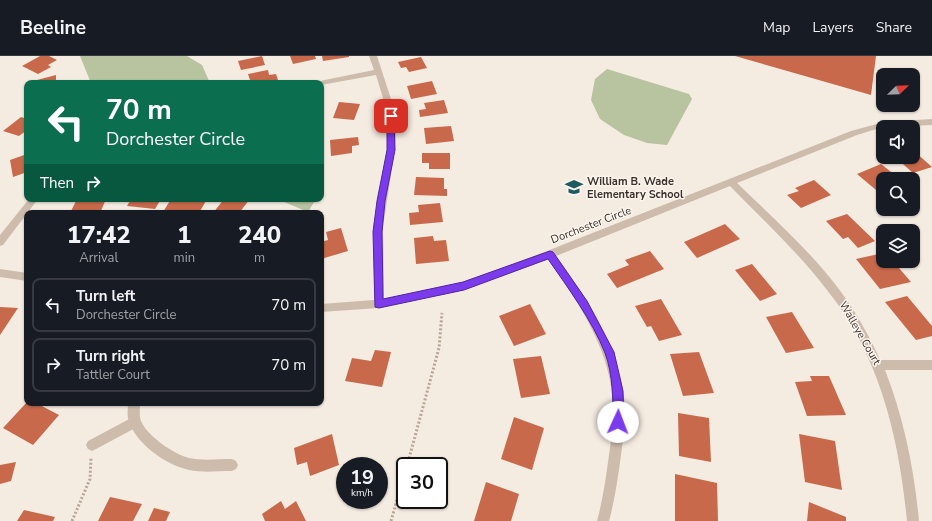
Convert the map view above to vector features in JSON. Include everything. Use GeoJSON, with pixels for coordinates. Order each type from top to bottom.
{"type":"FeatureCollection","features":[{"type":"Feature","properties":{"kind":"street"},"geometry":{"type":"LineString","coordinates":[[373,56],[389,104],[392,137],[378,221],[379,304]]}},
{"type":"Feature","properties":{"kind":"street"},"geometry":{"type":"LineString","coordinates":[[324,82],[378,72]]}},
{"type":"Feature","properties":{"kind":"street","name":"Dorchester Circle"},"geometry":{"type":"LineString","coordinates":[[324,308],[379,304],[464,286],[732,183],[854,132],[884,125],[932,122]]}},
{"type":"Feature","properties":{"kind":"street","name":"Walleye Court"},"geometry":{"type":"LineString","coordinates":[[732,183],[797,248],[831,287],[852,318],[879,365],[889,390],[902,442],[908,470],[913,521]]}},
{"type":"Feature","properties":{"kind":"street"},"geometry":{"type":"LineString","coordinates":[[25,210],[32,202]]}},
{"type":"Feature","properties":{"kind":"street"},"geometry":{"type":"LineString","coordinates":[[0,242],[24,212]]}},
{"type":"Feature","properties":{"kind":"street"},"geometry":{"type":"LineString","coordinates":[[550,254],[594,321],[609,352],[614,367],[620,409],[607,508],[603,521]]}},
{"type":"Feature","properties":{"kind":"street"},"geometry":{"type":"LineString","coordinates":[[0,273],[24,276]]}},
{"type":"Feature","properties":{"kind":"street"},"geometry":{"type":"LineString","coordinates":[[879,365],[932,365]]}},
{"type":"Feature","properties":{"kind":"street"},"geometry":{"type":"LineString","coordinates":[[134,406],[135,422],[141,432],[150,442],[182,462],[197,465],[232,465]]}},
{"type":"Feature","properties":{"kind":"street"},"geometry":{"type":"LineString","coordinates":[[92,445],[135,422]]}},
{"type":"Feature","properties":{"kind":"path"},"geometry":{"type":"LineString","coordinates":[[409,457],[439,348],[442,313]]}},
{"type":"Feature","properties":{"kind":"path"},"geometry":{"type":"LineString","coordinates":[[72,521],[90,479],[92,445]]}},
{"type":"Feature","properties":{"kind":"path"},"geometry":{"type":"LineString","coordinates":[[392,521],[396,506]]}},
{"type":"Feature","properties":{"kind":"green space"},"geometry":{"type":"Polygon","coordinates":[[[80,56],[187,56],[202,65],[209,80],[90,80],[80,56]]]}},
{"type":"Feature","properties":{"kind":"green space"},"geometry":{"type":"Polygon","coordinates":[[[607,69],[689,94],[692,99],[667,145],[647,143],[624,135],[600,119],[591,100],[595,79],[607,69]]]}},
{"type":"Feature","properties":{"kind":"green space"},"geometry":{"type":"Polygon","coordinates":[[[284,202],[314,202],[309,210],[303,210],[284,202]]]}},
{"type":"Feature","properties":{"kind":"building"},"geometry":{"type":"Polygon","coordinates":[[[40,56],[49,56],[57,60],[48,65],[51,67],[38,74],[22,66],[40,56]]]}},
{"type":"Feature","properties":{"kind":"building"},"geometry":{"type":"Polygon","coordinates":[[[262,56],[265,65],[241,70],[238,61],[262,56]]]}},
{"type":"Feature","properties":{"kind":"building"},"geometry":{"type":"Polygon","coordinates":[[[290,56],[315,56],[316,59],[293,64],[290,56]]]}},
{"type":"Feature","properties":{"kind":"building"},"geometry":{"type":"Polygon","coordinates":[[[322,56],[349,56],[349,57],[323,61],[322,56]]]}},
{"type":"Feature","properties":{"kind":"building"},"geometry":{"type":"Polygon","coordinates":[[[735,56],[876,56],[871,95],[735,56]]]}},
{"type":"Feature","properties":{"kind":"building"},"geometry":{"type":"Polygon","coordinates":[[[421,57],[427,68],[409,72],[406,67],[401,68],[398,62],[421,57]]]}},
{"type":"Feature","properties":{"kind":"building"},"geometry":{"type":"Polygon","coordinates":[[[268,70],[269,75],[276,74],[278,80],[250,80],[248,74],[268,70]]]}},
{"type":"Feature","properties":{"kind":"building"},"geometry":{"type":"Polygon","coordinates":[[[56,75],[56,80],[37,80],[56,75]]]}},
{"type":"Feature","properties":{"kind":"building"},"geometry":{"type":"Polygon","coordinates":[[[432,81],[437,94],[411,99],[407,86],[432,81]]]}},
{"type":"Feature","properties":{"kind":"building"},"geometry":{"type":"Polygon","coordinates":[[[444,100],[448,113],[420,117],[419,110],[426,109],[424,103],[444,100]]]}},
{"type":"Feature","properties":{"kind":"building"},"geometry":{"type":"Polygon","coordinates":[[[339,102],[360,104],[354,120],[333,118],[339,102]]]}},
{"type":"Feature","properties":{"kind":"building"},"geometry":{"type":"Polygon","coordinates":[[[21,117],[24,118],[24,132],[19,136],[3,131],[21,117]]]}},
{"type":"Feature","properties":{"kind":"building"},"geometry":{"type":"Polygon","coordinates":[[[451,126],[454,141],[426,144],[424,128],[451,126]]]}},
{"type":"Feature","properties":{"kind":"building"},"geometry":{"type":"Polygon","coordinates":[[[358,137],[359,145],[352,146],[352,153],[331,156],[330,140],[358,137]]]}},
{"type":"Feature","properties":{"kind":"building"},"geometry":{"type":"Polygon","coordinates":[[[422,153],[450,153],[450,169],[429,169],[429,163],[422,163],[422,153]]]}},
{"type":"Feature","properties":{"kind":"building"},"geometry":{"type":"Polygon","coordinates":[[[24,155],[24,173],[13,177],[10,160],[24,155]]]}},
{"type":"Feature","properties":{"kind":"building"},"geometry":{"type":"Polygon","coordinates":[[[920,156],[932,167],[916,172],[912,172],[903,164],[920,164],[920,156]]]}},
{"type":"Feature","properties":{"kind":"building"},"geometry":{"type":"Polygon","coordinates":[[[881,164],[891,172],[876,172],[876,190],[857,174],[881,164]]]}},
{"type":"Feature","properties":{"kind":"building"},"geometry":{"type":"Polygon","coordinates":[[[416,177],[444,178],[444,189],[447,189],[447,196],[414,195],[416,177]]]}},
{"type":"Feature","properties":{"kind":"building"},"geometry":{"type":"Polygon","coordinates":[[[814,180],[831,195],[801,208],[787,195],[799,191],[795,188],[814,180]]]}},
{"type":"Feature","properties":{"kind":"building"},"geometry":{"type":"Polygon","coordinates":[[[76,202],[105,202],[101,210],[72,210],[76,202]]]}},
{"type":"Feature","properties":{"kind":"building"},"geometry":{"type":"Polygon","coordinates":[[[129,202],[159,202],[155,209],[127,206],[129,202]]]}},
{"type":"Feature","properties":{"kind":"building"},"geometry":{"type":"Polygon","coordinates":[[[169,202],[205,202],[201,210],[164,210],[169,202]]]}},
{"type":"Feature","properties":{"kind":"building"},"geometry":{"type":"Polygon","coordinates":[[[222,202],[248,202],[241,210],[215,210],[222,202]]]}},
{"type":"Feature","properties":{"kind":"building"},"geometry":{"type":"Polygon","coordinates":[[[440,203],[443,222],[410,225],[409,213],[419,212],[418,205],[440,203]]]}},
{"type":"Feature","properties":{"kind":"building"},"geometry":{"type":"Polygon","coordinates":[[[847,214],[875,241],[858,248],[848,237],[843,239],[826,221],[847,214]]]}},
{"type":"Feature","properties":{"kind":"building"},"geometry":{"type":"Polygon","coordinates":[[[725,224],[740,239],[697,258],[684,242],[725,224]]]}},
{"type":"Feature","properties":{"kind":"building"},"geometry":{"type":"Polygon","coordinates":[[[341,228],[348,251],[324,258],[324,241],[328,240],[326,232],[341,228]]]}},
{"type":"Feature","properties":{"kind":"building"},"geometry":{"type":"Polygon","coordinates":[[[433,236],[434,241],[446,240],[449,261],[416,264],[414,238],[433,236]]]}},
{"type":"Feature","properties":{"kind":"building"},"geometry":{"type":"Polygon","coordinates":[[[650,251],[664,269],[617,288],[607,274],[629,265],[625,260],[650,251]]]}},
{"type":"Feature","properties":{"kind":"building"},"geometry":{"type":"Polygon","coordinates":[[[876,255],[876,268],[899,268],[911,282],[880,289],[856,259],[876,255]]]}},
{"type":"Feature","properties":{"kind":"building"},"geometry":{"type":"Polygon","coordinates":[[[752,264],[777,294],[760,301],[735,270],[752,264]]]}},
{"type":"Feature","properties":{"kind":"building"},"geometry":{"type":"Polygon","coordinates":[[[907,296],[932,326],[932,336],[916,340],[885,302],[907,296]]]}},
{"type":"Feature","properties":{"kind":"building"},"geometry":{"type":"Polygon","coordinates":[[[661,299],[682,335],[659,341],[651,326],[647,327],[635,306],[661,299]]]}},
{"type":"Feature","properties":{"kind":"building"},"geometry":{"type":"Polygon","coordinates":[[[530,304],[546,334],[514,346],[499,316],[530,304]]]}},
{"type":"Feature","properties":{"kind":"building"},"geometry":{"type":"Polygon","coordinates":[[[0,307],[18,308],[0,335],[0,307]]]}},
{"type":"Feature","properties":{"kind":"building"},"geometry":{"type":"Polygon","coordinates":[[[792,312],[814,348],[786,353],[766,317],[792,312]]]}},
{"type":"Feature","properties":{"kind":"building"},"geometry":{"type":"Polygon","coordinates":[[[375,350],[391,352],[382,387],[345,381],[352,358],[371,361],[375,350]]]}},
{"type":"Feature","properties":{"kind":"building"},"geometry":{"type":"Polygon","coordinates":[[[699,352],[714,393],[683,396],[670,354],[699,352]]]}},
{"type":"Feature","properties":{"kind":"building"},"geometry":{"type":"Polygon","coordinates":[[[541,356],[550,394],[521,398],[513,359],[541,356]]]}},
{"type":"Feature","properties":{"kind":"building"},"geometry":{"type":"Polygon","coordinates":[[[810,376],[829,376],[846,415],[807,416],[795,382],[812,381],[810,376]]]}},
{"type":"Feature","properties":{"kind":"building"},"geometry":{"type":"Polygon","coordinates":[[[24,405],[42,406],[59,415],[33,445],[3,428],[24,405]]]}},
{"type":"Feature","properties":{"kind":"building"},"geometry":{"type":"Polygon","coordinates":[[[678,413],[709,418],[711,462],[679,456],[678,413]]]}},
{"type":"Feature","properties":{"kind":"building"},"geometry":{"type":"Polygon","coordinates":[[[514,417],[544,428],[532,470],[501,459],[514,417]]]}},
{"type":"Feature","properties":{"kind":"building"},"geometry":{"type":"Polygon","coordinates":[[[332,434],[337,457],[336,466],[310,476],[307,462],[297,465],[294,448],[332,434]]]}},
{"type":"Feature","properties":{"kind":"building"},"geometry":{"type":"Polygon","coordinates":[[[799,434],[835,441],[842,490],[805,482],[799,434]]]}},
{"type":"Feature","properties":{"kind":"building"},"geometry":{"type":"Polygon","coordinates":[[[16,462],[11,481],[0,484],[0,465],[16,462]]]}},
{"type":"Feature","properties":{"kind":"building"},"geometry":{"type":"Polygon","coordinates":[[[675,474],[717,483],[718,521],[675,521],[675,474]]]}},
{"type":"Feature","properties":{"kind":"building"},"geometry":{"type":"Polygon","coordinates":[[[486,482],[519,494],[511,521],[474,521],[486,482]]]}},
{"type":"Feature","properties":{"kind":"building"},"geometry":{"type":"Polygon","coordinates":[[[110,497],[142,504],[133,521],[98,521],[110,497]]]}},
{"type":"Feature","properties":{"kind":"building"},"geometry":{"type":"Polygon","coordinates":[[[281,501],[285,509],[296,501],[306,521],[265,521],[262,514],[281,501]]]}},
{"type":"Feature","properties":{"kind":"building"},"geometry":{"type":"Polygon","coordinates":[[[809,502],[846,517],[846,521],[807,521],[809,502]]]}},
{"type":"Feature","properties":{"kind":"building"},"geometry":{"type":"Polygon","coordinates":[[[154,508],[170,512],[166,521],[148,521],[154,508]]]}},
{"type":"Feature","properties":{"kind":"building"},"geometry":{"type":"Polygon","coordinates":[[[24,510],[55,517],[53,521],[17,521],[24,510]]]}},
{"type":"Feature","properties":{"kind":"place","name":"William B. Wade Elementary School"},"geometry":{"type":"Point","coordinates":[574,187]}},
{"type":"Feature","properties":{"kind":"route"},"geometry":{"type":"LineString","coordinates":[[391,116],[391,150],[379,215],[377,248],[379,304],[464,286],[550,254],[584,304],[609,352],[614,367],[618,391],[620,409],[618,422]]}}]}
